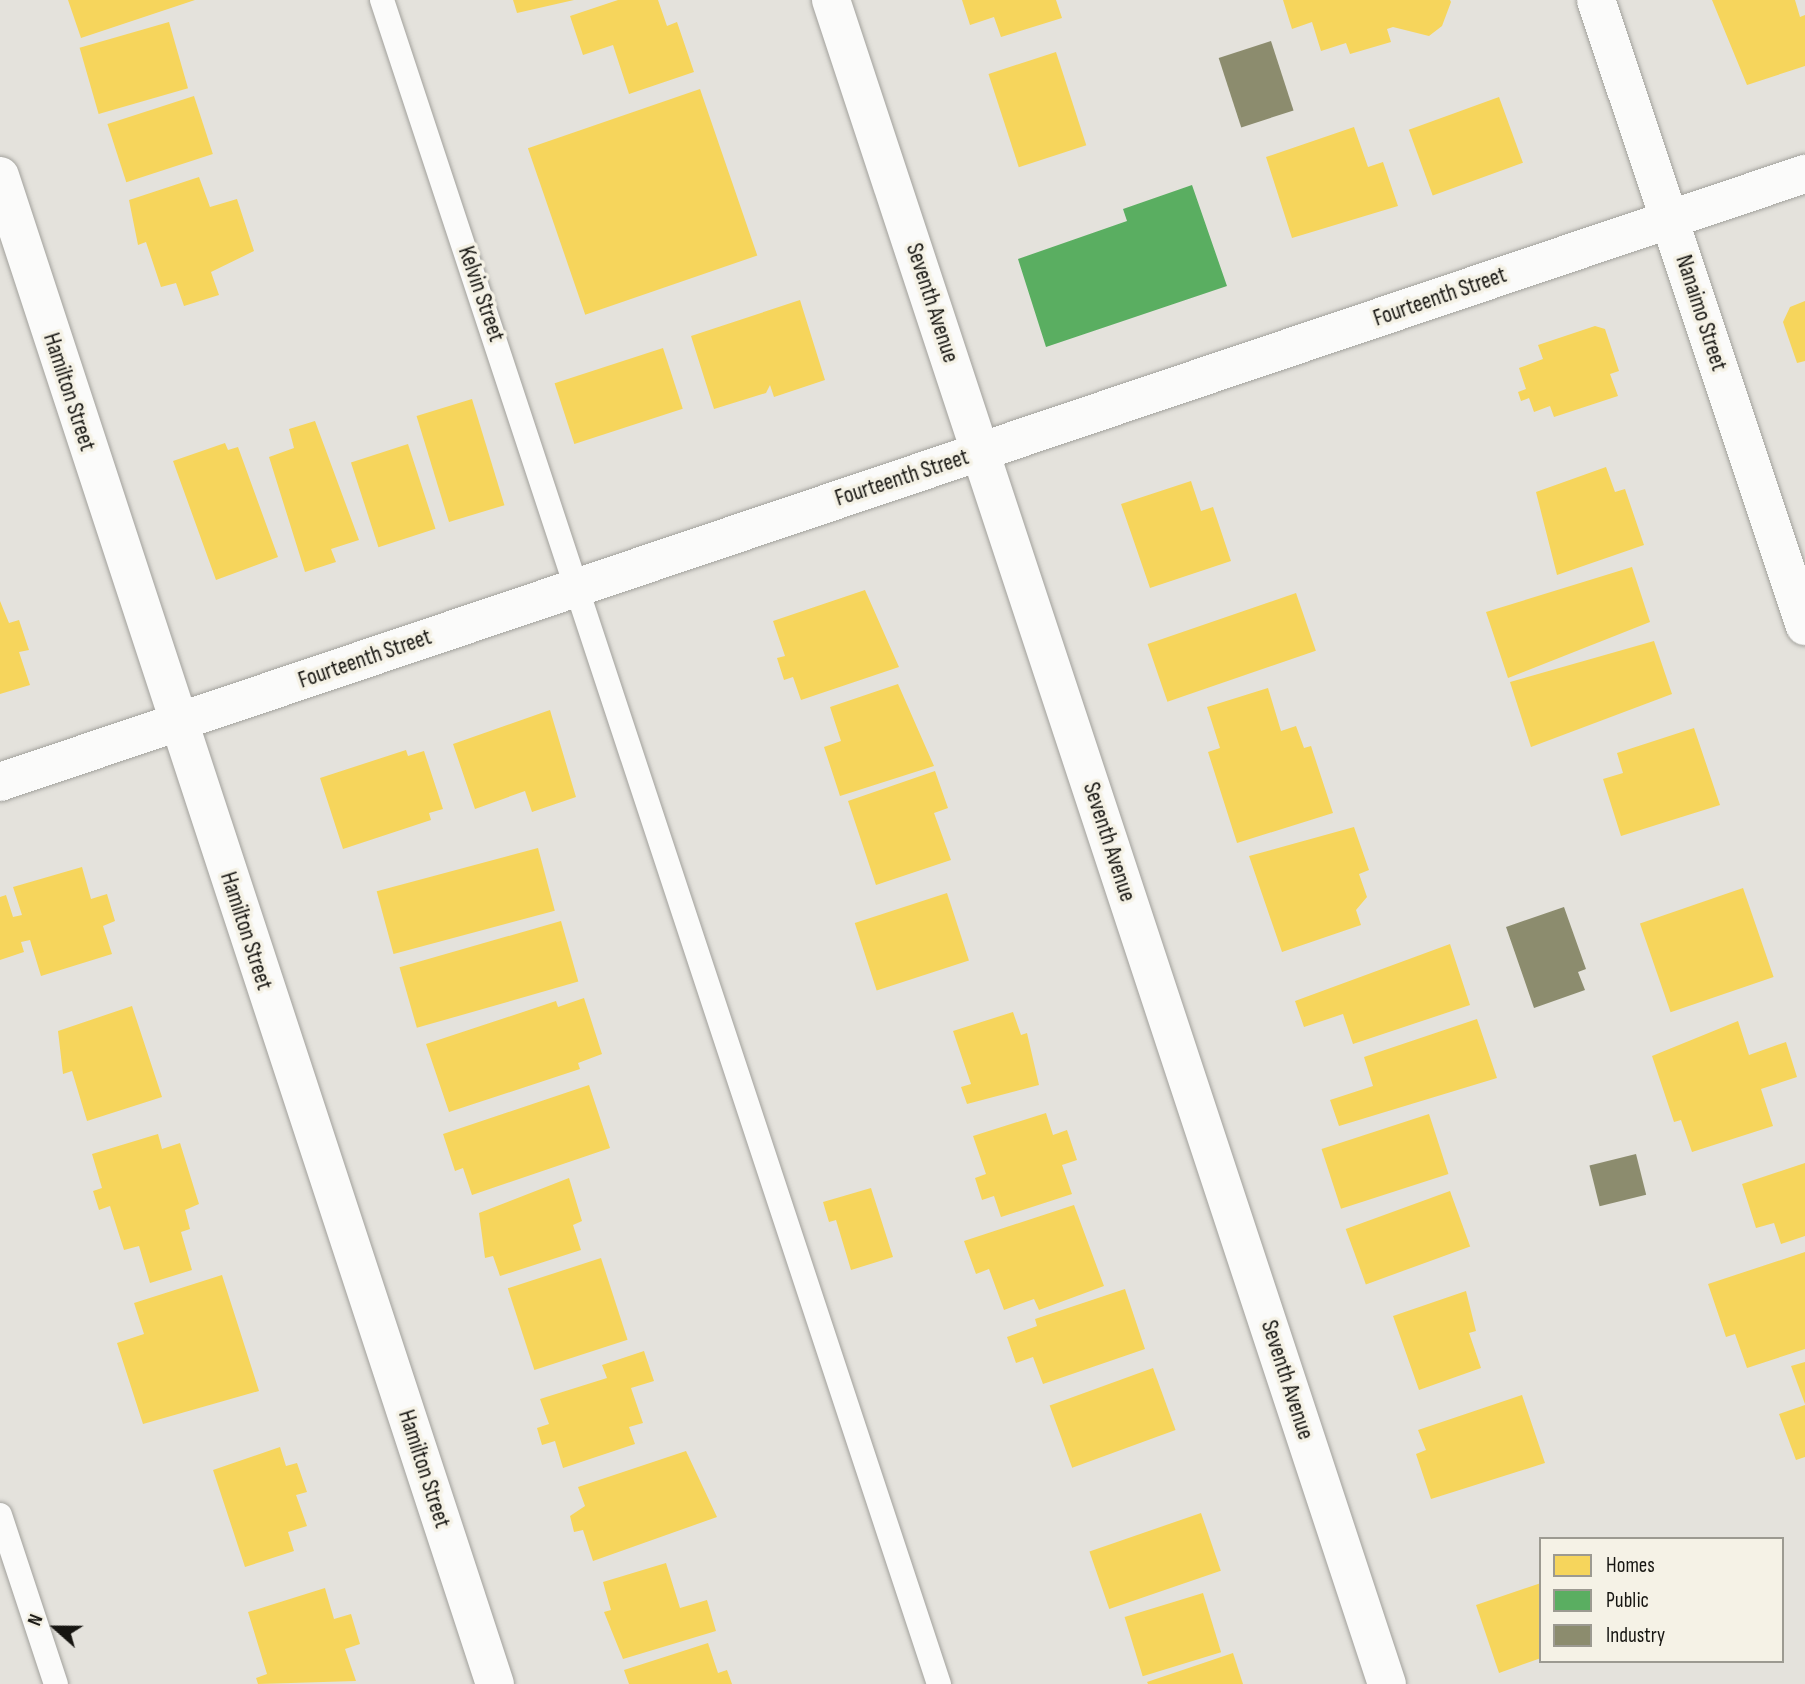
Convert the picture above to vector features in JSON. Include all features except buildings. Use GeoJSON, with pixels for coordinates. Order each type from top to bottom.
{"type":"FeatureCollection","features":[{"type":"Feature","properties":{"kind":"street","name":"Seventh Avenue"},"geometry":{"type":"LineString","coordinates":[[831,0],[1387,1684]]}},
{"type":"Feature","properties":{"kind":"street","name":"Nanaimo Street"},"geometry":{"type":"LineString","coordinates":[[1596,0],[1805,626]]}},
{"type":"Feature","properties":{"kind":"street","name":"Fourteenth Street"},"geometry":{"type":"LineString","coordinates":[[0,782],[1805,174]]}},
{"type":"Feature","properties":{"kind":"street","name":"Hamilton Street"},"geometry":{"type":"LineString","coordinates":[[0,176],[177,722],[495,1684]]}},
{"type":"Feature","properties":{"kind":"lane","name":"Kelvin Street"},"geometry":{"type":"LineString","coordinates":[[382,0],[580,587],[939,1684]]}},
{"type":"Feature","properties":{"kind":"lane"},"geometry":{"type":"LineString","coordinates":[[0,1515],[56,1684]]}}]}
